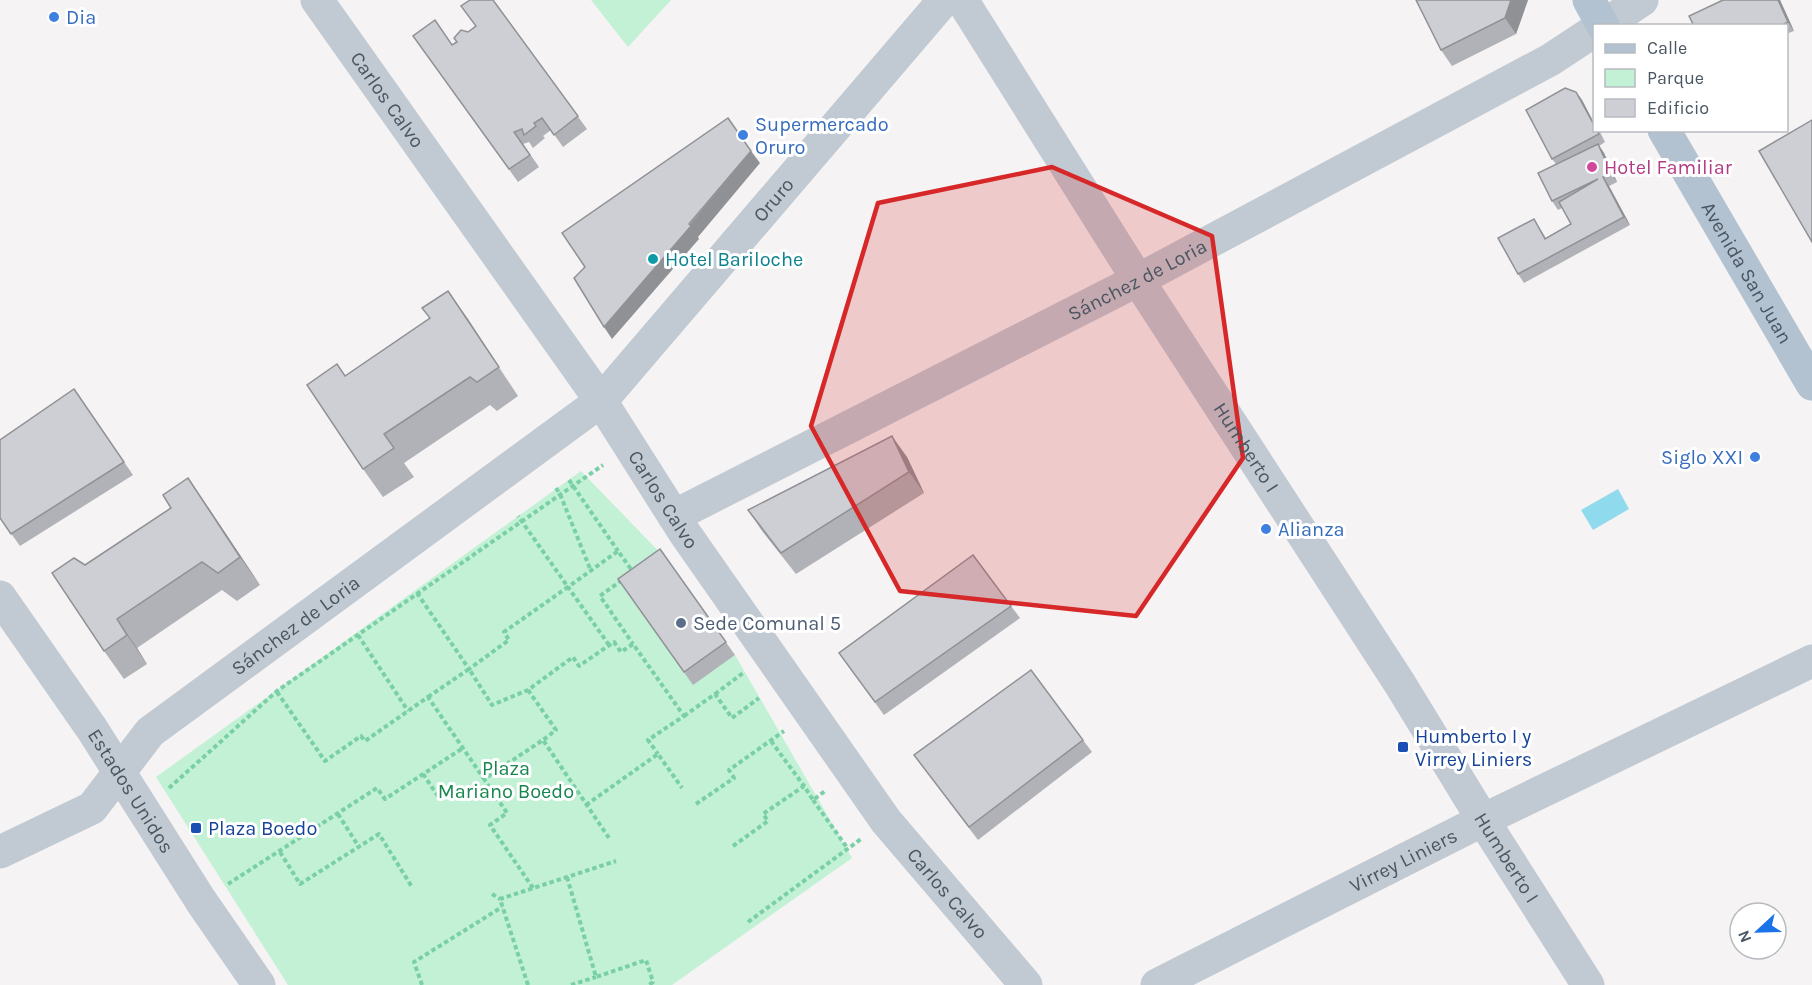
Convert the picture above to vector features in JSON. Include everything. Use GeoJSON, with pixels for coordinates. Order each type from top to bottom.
{"type":"FeatureCollection","features":[{"type":"Feature","properties":{"kind":"main road"},"geometry":{"type":"LineString","coordinates":[[1589,0],[1602,24]]}},
{"type":"Feature","properties":{"kind":"main road","name":"Avenida San Juan"},"geometry":{"type":"LineString","coordinates":[[1666,132],[1812,384]]}},
{"type":"Feature","properties":{"kind":"street","name":"Carlos Calvo"},"geometry":{"type":"LineString","coordinates":[[317,0],[601,401],[674,516],[850,771],[886,821],[1026,985]]}},
{"type":"Feature","properties":{"kind":"street","name":"Oruro"},"geometry":{"type":"LineString","coordinates":[[601,401],[944,0]]}},
{"type":"Feature","properties":{"kind":"street","name":"Humberto I"},"geometry":{"type":"LineString","coordinates":[[962,0],[1138,280],[1400,684],[1588,985]]}},
{"type":"Feature","properties":{"kind":"street"},"geometry":{"type":"LineString","coordinates":[[1605,24],[1642,0]]}},
{"type":"Feature","properties":{"kind":"street","name":"Sánchez de Loria"},"geometry":{"type":"LineString","coordinates":[[674,516],[1138,280],[1550,60],[1593,32]]}},
{"type":"Feature","properties":{"kind":"street","name":"Sánchez de Loria"},"geometry":{"type":"LineString","coordinates":[[0,852],[92,808],[150,732],[601,401]]}},
{"type":"Feature","properties":{"kind":"street","name":"Estados Unidos"},"geometry":{"type":"LineString","coordinates":[[0,597],[92,729],[201,901],[259,985]]}},
{"type":"Feature","properties":{"kind":"street","name":"Virrey Liniers"},"geometry":{"type":"LineString","coordinates":[[1157,985],[1483,820],[1812,661]]}},
{"type":"Feature","properties":{"kind":"path"},"geometry":{"type":"LineString","coordinates":[[144,811],[277,692],[630,447]]}},
{"type":"Feature","properties":{"kind":"path"},"geometry":{"type":"LineString","coordinates":[[569,480],[633,572],[600,596],[684,716]]}},
{"type":"Feature","properties":{"kind":"path"},"geometry":{"type":"LineString","coordinates":[[556,489],[591,571]]}},
{"type":"Feature","properties":{"kind":"path"},"geometry":{"type":"LineString","coordinates":[[518,516],[609,645]]}},
{"type":"Feature","properties":{"kind":"path"},"geometry":{"type":"LineString","coordinates":[[277,692],[325,761],[362,736],[365,741],[469,669],[509,640],[504,632],[618,551]]}},
{"type":"Feature","properties":{"kind":"path"},"geometry":{"type":"LineString","coordinates":[[417,594],[492,705],[528,690],[573,657],[579,666],[614,642],[621,652],[633,644]]}},
{"type":"Feature","properties":{"kind":"path"},"geometry":{"type":"LineString","coordinates":[[358,635],[408,711]]}},
{"type":"Feature","properties":{"kind":"path"},"geometry":{"type":"LineString","coordinates":[[682,788],[648,740],[715,694],[732,717],[786,679]]}},
{"type":"Feature","properties":{"kind":"path"},"geometry":{"type":"LineString","coordinates":[[484,779],[555,730],[528,690]]}},
{"type":"Feature","properties":{"kind":"path"},"geometry":{"type":"LineString","coordinates":[[428,697],[507,813],[490,825],[533,888]]}},
{"type":"Feature","properties":{"kind":"path"},"geometry":{"type":"LineString","coordinates":[[696,804],[734,778],[729,770],[810,713]]}},
{"type":"Feature","properties":{"kind":"path"},"geometry":{"type":"LineString","coordinates":[[543,740],[609,838]]}},
{"type":"Feature","properties":{"kind":"path"},"geometry":{"type":"LineString","coordinates":[[771,741],[848,849]]}},
{"type":"Feature","properties":{"kind":"path"},"geometry":{"type":"LineString","coordinates":[[201,901],[378,788],[385,800],[463,748]]}},
{"type":"Feature","properties":{"kind":"path"},"geometry":{"type":"LineString","coordinates":[[586,805],[658,754]]}},
{"type":"Feature","properties":{"kind":"path"},"geometry":{"type":"LineString","coordinates":[[813,800],[850,771]]}},
{"type":"Feature","properties":{"kind":"path"},"geometry":{"type":"LineString","coordinates":[[423,774],[440,800]]}},
{"type":"Feature","properties":{"kind":"path"},"geometry":{"type":"LineString","coordinates":[[733,846],[768,821],[763,814],[804,786]]}},
{"type":"Feature","properties":{"kind":"path"},"geometry":{"type":"LineString","coordinates":[[338,814],[359,847]]}},
{"type":"Feature","properties":{"kind":"path"},"geometry":{"type":"LineString","coordinates":[[748,922],[886,821]]}},
{"type":"Feature","properties":{"kind":"path"},"geometry":{"type":"LineString","coordinates":[[280,852],[300,884],[379,834],[412,887]]}},
{"type":"Feature","properties":{"kind":"path"},"geometry":{"type":"LineString","coordinates":[[500,900],[616,861]]}},
{"type":"Feature","properties":{"kind":"path"},"geometry":{"type":"LineString","coordinates":[[567,877],[596,976]]}},
{"type":"Feature","properties":{"kind":"path"},"geometry":{"type":"LineString","coordinates":[[492,894],[500,900],[528,985]]}},
{"type":"Feature","properties":{"kind":"path"},"geometry":{"type":"LineString","coordinates":[[422,985],[414,962],[502,907]]}},
{"type":"Feature","properties":{"kind":"path"},"geometry":{"type":"LineString","coordinates":[[571,985],[646,960],[653,982],[649,985]]}},
{"type":"Feature","properties":{"kind":"highlighted area"},"geometry":{"type":"Polygon","coordinates":[[[1052,167],[1212,236],[1243,458],[1136,616],[900,591],[811,426],[878,203],[1052,167]]]}},
{"type":"Feature","properties":{"kind":"green space"},"geometry":{"type":"Polygon","coordinates":[[[591,0],[671,0],[628,47],[591,0]]]}},
{"type":"Feature","properties":{"kind":"green space","name":"Plaza Mariano Boedo"},"geometry":{"type":"Polygon","coordinates":[[[581,471],[669,562],[627,592],[693,684],[735,655],[852,858],[672,985],[288,985],[156,777],[581,471]]]}},
{"type":"Feature","properties":{"kind":"water"},"geometry":{"type":"Polygon","coordinates":[[[1618,489],[1629,509],[1593,530],[1581,510],[1618,489]]]}},
{"type":"Feature","properties":{"kind":"building"},"geometry":{"type":"Polygon","coordinates":[[[470,0],[493,0],[578,116],[554,135],[542,118],[534,123],[536,126],[524,135],[522,129],[514,132],[530,155],[509,169],[413,36],[435,20],[452,45],[457,42],[454,38],[461,30],[468,32],[476,26],[461,6],[470,0]]]}},
{"type":"Feature","properties":{"kind":"building"},"geometry":{"type":"Polygon","coordinates":[[[1416,0],[1511,0],[1505,18],[1441,50],[1416,0]]]}},
{"type":"Feature","properties":{"kind":"building"},"geometry":{"type":"Polygon","coordinates":[[[1723,0],[1778,0],[1788,22],[1784,24],[1693,24],[1689,16],[1723,0]]]}},
{"type":"Feature","properties":{"kind":"building"},"geometry":{"type":"Polygon","coordinates":[[[1565,88],[1576,92],[1593,123],[1593,132],[1599,134],[1552,159],[1526,110],[1565,88]]]}},
{"type":"Feature","properties":{"kind":"building"},"geometry":{"type":"Polygon","coordinates":[[[728,118],[751,151],[689,224],[691,226],[604,327],[574,278],[585,267],[562,233],[728,118]]]}},
{"type":"Feature","properties":{"kind":"building"},"geometry":{"type":"Polygon","coordinates":[[[1812,120],[1812,242],[1759,151],[1812,120]]]}},
{"type":"Feature","properties":{"kind":"building"},"geometry":{"type":"Polygon","coordinates":[[[1598,144],[1611,173],[1603,177],[1624,217],[1518,274],[1498,238],[1534,219],[1545,239],[1571,224],[1559,202],[1598,179],[1552,201],[1538,173],[1598,144]]]}},
{"type":"Feature","properties":{"kind":"building"},"geometry":{"type":"Polygon","coordinates":[[[448,291],[499,367],[477,382],[470,377],[384,434],[394,448],[363,469],[307,385],[337,364],[345,376],[430,318],[422,308],[448,291]]]}},
{"type":"Feature","properties":{"kind":"building"},"geometry":{"type":"Polygon","coordinates":[[[74,389],[124,462],[11,534],[0,518],[0,440],[74,389]]]}},
{"type":"Feature","properties":{"kind":"building"},"geometry":{"type":"Polygon","coordinates":[[[892,436],[909,472],[781,553],[748,510],[892,436]]]}},
{"type":"Feature","properties":{"kind":"building"},"geometry":{"type":"Polygon","coordinates":[[[188,478],[240,557],[218,573],[202,562],[117,619],[127,635],[104,651],[52,573],[74,558],[85,565],[171,508],[163,495],[188,478]]]}},
{"type":"Feature","properties":{"kind":"building","name":"Sede Comunal 5"},"geometry":{"type":"Polygon","coordinates":[[[660,549],[726,642],[684,672],[618,579],[660,549]]]}},
{"type":"Feature","properties":{"kind":"building"},"geometry":{"type":"Polygon","coordinates":[[[973,555],[1011,606],[875,702],[839,653],[973,555]]]}},
{"type":"Feature","properties":{"kind":"building"},"geometry":{"type":"Polygon","coordinates":[[[1031,670],[1083,740],[969,827],[914,755],[1031,670]]]}},
{"type":"Feature","properties":{"kind":"place","name":"Dia"},"geometry":{"type":"Point","coordinates":[54,17]}},
{"type":"Feature","properties":{"kind":"place","name":"Supermercado Oruro"},"geometry":{"type":"Point","coordinates":[743,135]}},
{"type":"Feature","properties":{"kind":"place","name":"Hotel Familiar"},"geometry":{"type":"Point","coordinates":[1592,167]}},
{"type":"Feature","properties":{"kind":"place","name":"Hotel Bariloche"},"geometry":{"type":"Point","coordinates":[653,259]}},
{"type":"Feature","properties":{"kind":"place","name":"Siglo XXI"},"geometry":{"type":"Point","coordinates":[1755,457]}},
{"type":"Feature","properties":{"kind":"place","name":"Alianza"},"geometry":{"type":"Point","coordinates":[1266,529]}},
{"type":"Feature","properties":{"kind":"place","name":"Sede Comunal 5"},"geometry":{"type":"Point","coordinates":[681,623]}},
{"type":"Feature","properties":{"kind":"place","name":"Humberto I y Virrey Liniers"},"geometry":{"type":"Point","coordinates":[1403,747]}},
{"type":"Feature","properties":{"kind":"place","name":"Plaza Boedo"},"geometry":{"type":"Point","coordinates":[196,828]}}]}
